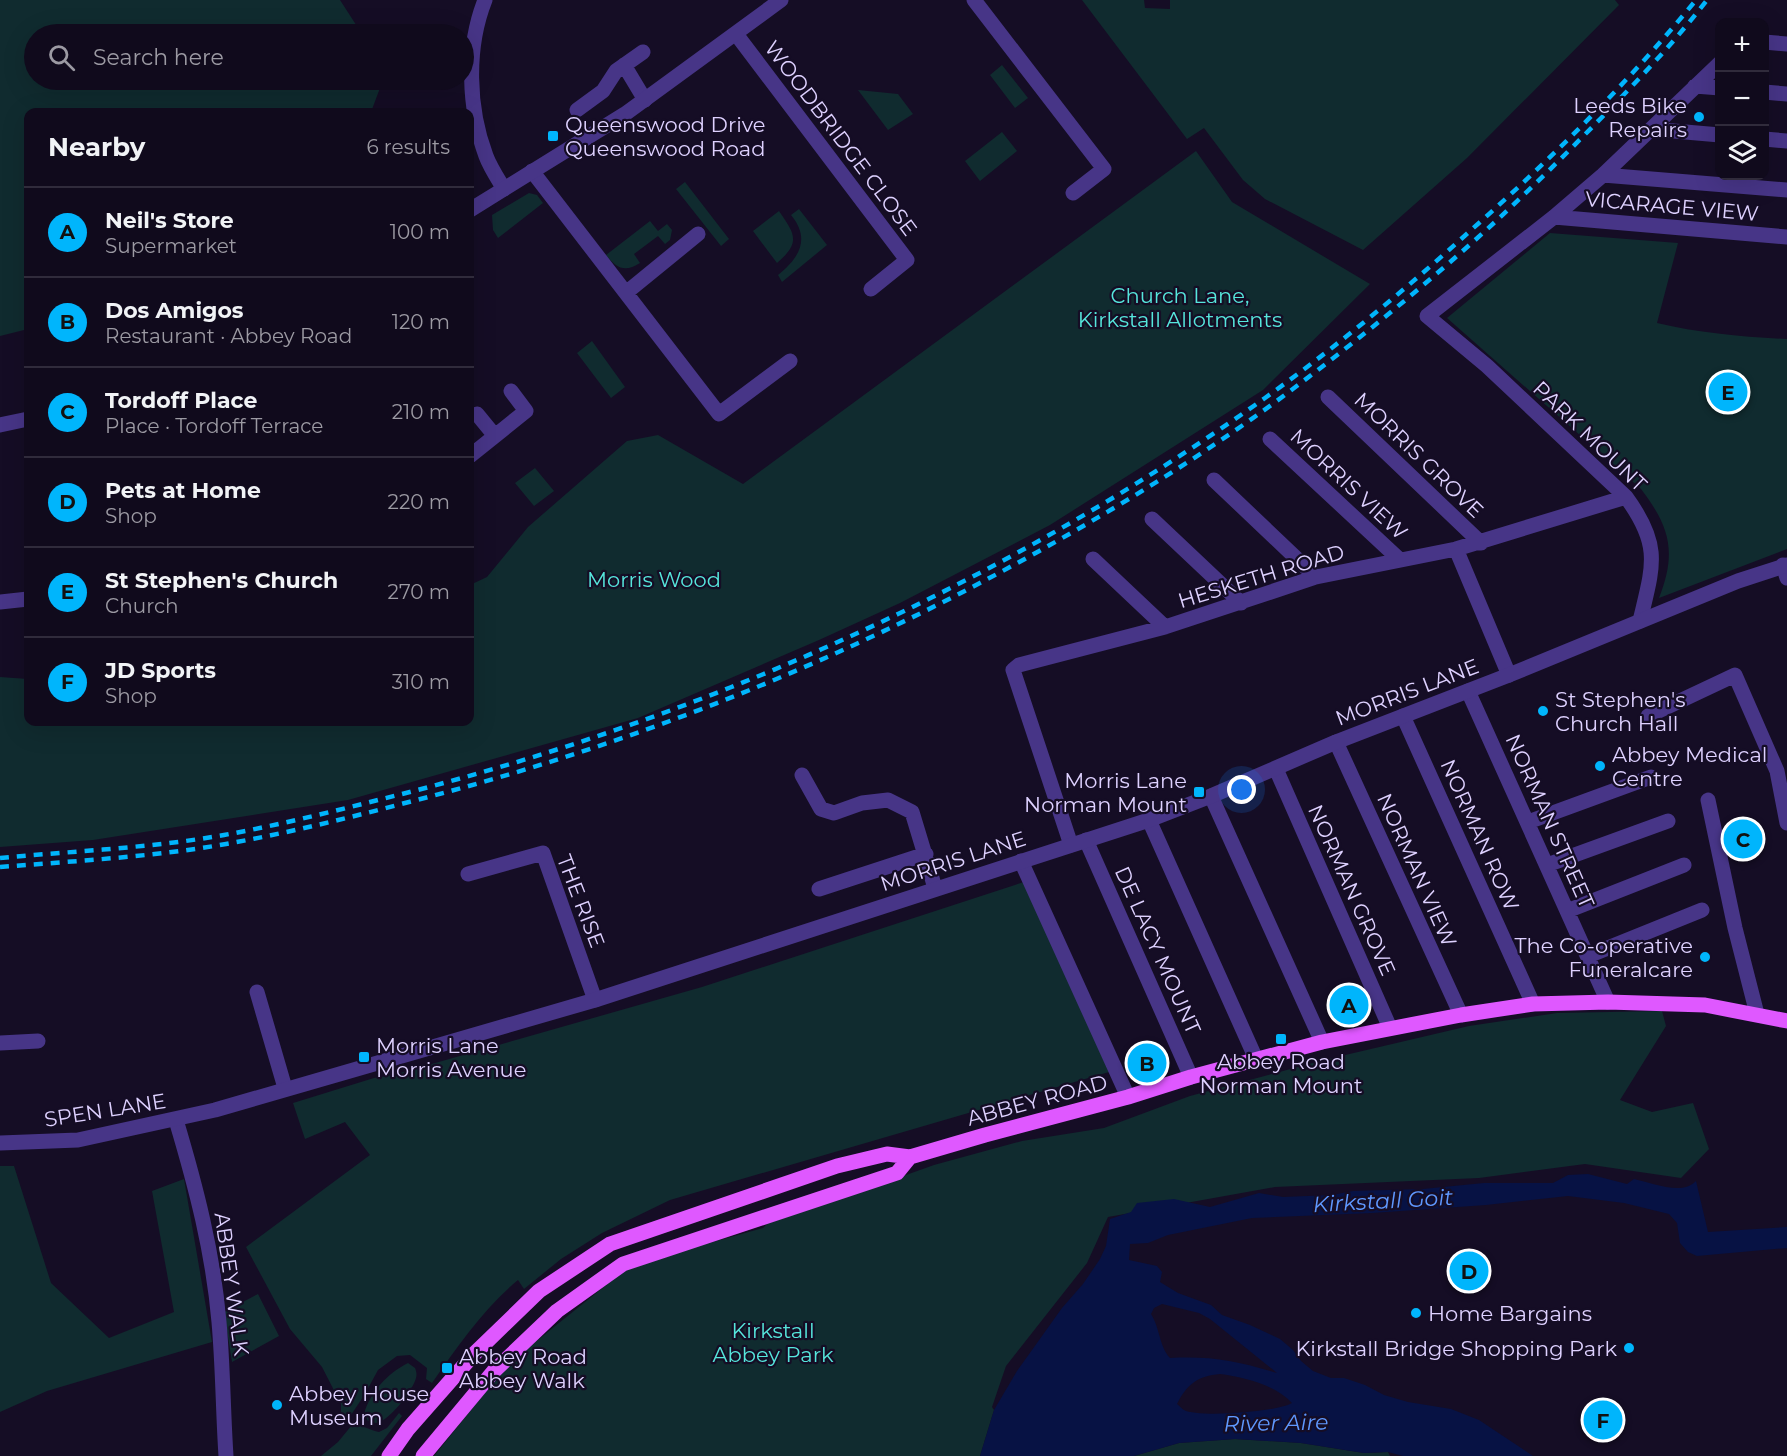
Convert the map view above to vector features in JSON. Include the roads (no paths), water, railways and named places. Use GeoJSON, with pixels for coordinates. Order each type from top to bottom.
{"type":"FeatureCollection","features":[{"type":"Feature","properties":{"kind":"main road","name":"ABBEY ROAD"},"geometry":{"type":"LineString","coordinates":[[423,1456],[501,1364],[557,1311],[623,1264],[897,1173],[910,1157],[1256,1059],[1322,1042],[1461,1015],[1533,1004],[1608,1002],[1705,1005],[1787,1021]]}},
{"type":"Feature","properties":{"kind":"main road"},"geometry":{"type":"LineString","coordinates":[[389,1456],[408,1429],[474,1354],[539,1291],[610,1244],[837,1167],[887,1154],[910,1157]]}},
{"type":"Feature","properties":{"kind":"street"},"geometry":{"type":"LineString","coordinates":[[474,46],[479,17],[486,0]]}},
{"type":"Feature","properties":{"kind":"street"},"geometry":{"type":"LineString","coordinates":[[474,208],[645,100],[781,0]]}},
{"type":"Feature","properties":{"kind":"street"},"geometry":{"type":"LineString","coordinates":[[974,0],[1104,169],[1073,193]]}},
{"type":"Feature","properties":{"kind":"street","name":"WOODBRIDGE CLOSE"},"geometry":{"type":"LineString","coordinates":[[736,34],[907,260],[871,289]]}},
{"type":"Feature","properties":{"kind":"street"},"geometry":{"type":"LineString","coordinates":[[1769,42],[1787,44]]}},
{"type":"Feature","properties":{"kind":"street"},"geometry":{"type":"LineString","coordinates":[[577,110],[603,91],[615,71],[643,52]]}},
{"type":"Feature","properties":{"kind":"street"},"geometry":{"type":"LineString","coordinates":[[624,65],[645,100]]}},
{"type":"Feature","properties":{"kind":"street"},"geometry":{"type":"LineString","coordinates":[[1554,217],[1603,175],[1715,67]]}},
{"type":"Feature","properties":{"kind":"street"},"geometry":{"type":"LineString","coordinates":[[1695,86],[1715,88]]}},
{"type":"Feature","properties":{"kind":"street"},"geometry":{"type":"LineString","coordinates":[[473,90],[474,108]]}},
{"type":"Feature","properties":{"kind":"street"},"geometry":{"type":"LineString","coordinates":[[1769,92],[1787,94]]}},
{"type":"Feature","properties":{"kind":"street"},"geometry":{"type":"LineString","coordinates":[[474,109],[486,156],[504,189]]}},
{"type":"Feature","properties":{"kind":"street"},"geometry":{"type":"LineString","coordinates":[[1651,129],[1715,135]]}},
{"type":"Feature","properties":{"kind":"street"},"geometry":{"type":"LineString","coordinates":[[1769,139],[1787,141]]}},
{"type":"Feature","properties":{"kind":"street"},"geometry":{"type":"LineString","coordinates":[[532,171],[719,414],[790,362]]}},
{"type":"Feature","properties":{"kind":"street"},"geometry":{"type":"LineString","coordinates":[[1603,175],[1787,190]]}},
{"type":"Feature","properties":{"kind":"street","name":"VICARAGE VIEW"},"geometry":{"type":"LineString","coordinates":[[1554,217],[1787,237]]}},
{"type":"Feature","properties":{"kind":"street","name":"PARK MOUNT"},"geometry":{"type":"LineString","coordinates":[[1554,217],[1427,316],[1487,366],[1626,497],[1645,525],[1651,547],[1652,570],[1640,621]]}},
{"type":"Feature","properties":{"kind":"street"},"geometry":{"type":"LineString","coordinates":[[627,292],[698,234]]}},
{"type":"Feature","properties":{"kind":"street"},"geometry":{"type":"LineString","coordinates":[[474,453],[526,411],[511,391]]}},
{"type":"Feature","properties":{"kind":"street","name":"MORRIS GROVE"},"geometry":{"type":"LineString","coordinates":[[1328,397],[1481,543]]}},
{"type":"Feature","properties":{"kind":"street"},"geometry":{"type":"LineString","coordinates":[[477,414],[495,436]]}},
{"type":"Feature","properties":{"kind":"street"},"geometry":{"type":"LineString","coordinates":[[0,425],[24,420]]}},
{"type":"Feature","properties":{"kind":"street","name":"MORRIS VIEW"},"geometry":{"type":"LineString","coordinates":[[1270,438],[1400,560]]}},
{"type":"Feature","properties":{"kind":"street"},"geometry":{"type":"LineString","coordinates":[[1214,480],[1316,577]]}},
{"type":"Feature","properties":{"kind":"street","name":"HESKETH ROAD"},"geometry":{"type":"LineString","coordinates":[[1013,670],[1019,665],[1165,627],[1316,577],[1481,543],[1626,497]]}},
{"type":"Feature","properties":{"kind":"street"},"geometry":{"type":"LineString","coordinates":[[1152,519],[1241,603]]}},
{"type":"Feature","properties":{"kind":"street"},"geometry":{"type":"LineString","coordinates":[[1456,549],[1509,675]]}},
{"type":"Feature","properties":{"kind":"street"},"geometry":{"type":"LineString","coordinates":[[1093,559],[1165,627]]}},
{"type":"Feature","properties":{"kind":"street","name":"MORRIS LANE"},"geometry":{"type":"LineString","coordinates":[[215,1110],[595,1000],[1149,820],[1276,769],[1336,742],[1509,675],[1738,581],[1786,569]]}},
{"type":"Feature","properties":{"kind":"street"},"geometry":{"type":"LineString","coordinates":[[0,602],[24,599]]}},
{"type":"Feature","properties":{"kind":"street","name":"DE LACY MOUNT"},"geometry":{"type":"LineString","coordinates":[[1013,670],[1048,775],[1078,843],[1191,1077]]}},
{"type":"Feature","properties":{"kind":"street"},"geometry":{"type":"LineString","coordinates":[[1648,716],[1735,675],[1782,771],[1787,823]]}},
{"type":"Feature","properties":{"kind":"street","name":"NORMAN STREET"},"geometry":{"type":"LineString","coordinates":[[1468,691],[1608,1002]]}},
{"type":"Feature","properties":{"kind":"street","name":"NORMAN ROW"},"geometry":{"type":"LineString","coordinates":[[1403,716],[1533,1004]]}},
{"type":"Feature","properties":{"kind":"street","name":"NORMAN VIEW"},"geometry":{"type":"LineString","coordinates":[[1336,742],[1461,1015]]}},
{"type":"Feature","properties":{"kind":"street","name":"NORMAN GROVE"},"geometry":{"type":"LineString","coordinates":[[1276,769],[1390,1028]]}},
{"type":"Feature","properties":{"kind":"street"},"geometry":{"type":"LineString","coordinates":[[802,775],[821,809],[834,813],[862,803],[888,800],[912,812],[935,888]]}},
{"type":"Feature","properties":{"kind":"street"},"geometry":{"type":"LineString","coordinates":[[1527,822],[1651,777]]}},
{"type":"Feature","properties":{"kind":"street"},"geometry":{"type":"LineString","coordinates":[[1211,796],[1322,1042]]}},
{"type":"Feature","properties":{"kind":"street"},"geometry":{"type":"LineString","coordinates":[[1708,800],[1735,928],[1757,1014]]}},
{"type":"Feature","properties":{"kind":"street"},"geometry":{"type":"LineString","coordinates":[[1149,820],[1256,1059]]}},
{"type":"Feature","properties":{"kind":"street"},"geometry":{"type":"LineString","coordinates":[[1547,865],[1668,821]]}},
{"type":"Feature","properties":{"kind":"street","name":"THE RISE"},"geometry":{"type":"LineString","coordinates":[[468,874],[543,853],[595,1000]]}},
{"type":"Feature","properties":{"kind":"street"},"geometry":{"type":"LineString","coordinates":[[819,889],[926,854]]}},
{"type":"Feature","properties":{"kind":"street"},"geometry":{"type":"LineString","coordinates":[[1021,861],[1128,1097]]}},
{"type":"Feature","properties":{"kind":"street"},"geometry":{"type":"LineString","coordinates":[[1567,911],[1684,865]]}},
{"type":"Feature","properties":{"kind":"street"},"geometry":{"type":"LineString","coordinates":[[1588,956],[1702,910]]}},
{"type":"Feature","properties":{"kind":"street"},"geometry":{"type":"LineString","coordinates":[[257,992],[285,1088]]}},
{"type":"Feature","properties":{"kind":"street"},"geometry":{"type":"LineString","coordinates":[[0,1043],[38,1041]]}},
{"type":"Feature","properties":{"kind":"street","name":"SPEN LANE"},"geometry":{"type":"LineString","coordinates":[[0,1143],[78,1140],[215,1110]]}},
{"type":"Feature","properties":{"kind":"street","name":"ABBEY WALK"},"geometry":{"type":"LineString","coordinates":[[176,1120],[200,1202],[210,1258],[219,1321],[226,1456]]}},
{"type":"Feature","properties":{"kind":"water"},"geometry":{"type":"Polygon","coordinates":[[[1588,1174],[1627,1184],[1634,1179],[1675,1188],[1683,1188],[1696,1181],[1708,1232],[1787,1227],[1787,1248],[1697,1256],[1688,1252],[1680,1243],[1677,1223],[1669,1214],[1624,1203],[1568,1196],[1486,1205],[1372,1213],[1252,1218],[1168,1235],[1148,1243],[1130,1244],[1129,1260],[1157,1266],[1162,1272],[1160,1282],[1178,1293],[1211,1305],[1222,1315],[1280,1339],[1313,1371],[1331,1378],[1344,1378],[1384,1395],[1408,1402],[1451,1409],[1479,1420],[1533,1456],[1403,1456],[1388,1452],[1364,1453],[1301,1443],[1235,1439],[1179,1443],[1134,1456],[980,1456],[994,1410],[1017,1371],[1100,1259],[1106,1246],[1110,1219],[1131,1212],[1137,1203],[1174,1199],[1210,1207],[1259,1193],[1283,1197],[1484,1183],[1553,1183],[1568,1175],[1588,1174]],[[1162,1304],[1154,1308],[1151,1314],[1170,1358],[1224,1360],[1277,1373],[1210,1319],[1199,1313],[1162,1304]],[[1220,1374],[1194,1382],[1177,1404],[1184,1410],[1192,1412],[1221,1414],[1271,1409],[1292,1403],[1268,1387],[1239,1377],[1220,1374]]]}},
{"type":"Feature","properties":{"kind":"railway"},"geometry":{"type":"LineString","coordinates":[[0,858],[141,846],[224,835],[293,821],[406,793],[520,761],[633,724],[744,682],[854,635],[960,583],[1065,526],[1166,465],[1292,379],[1344,338],[1445,253],[1559,149],[1616,91],[1696,0]]}},
{"type":"Feature","properties":{"kind":"railway"},"geometry":{"type":"LineString","coordinates":[[0,867],[85,861],[226,844],[341,819],[490,780],[571,755],[728,699],[805,667],[957,595],[1063,538],[1185,464],[1245,424],[1351,344],[1450,262],[1526,193],[1634,84],[1707,0]]}},
{"type":"Feature","properties":{"kind":"place","name":"Leeds Bike Repairs"},"geometry":{"type":"Point","coordinates":[1699,117]}},
{"type":"Feature","properties":{"kind":"place","name":"Queenswood Drive Queenswood Road"},"geometry":{"type":"Point","coordinates":[553,136]}},
{"type":"Feature","properties":{"kind":"place","name":"St Stephen's Church"},"geometry":{"type":"Point","coordinates":[1728,392]}},
{"type":"Feature","properties":{"kind":"place","name":"St Stephen's Church Hall"},"geometry":{"type":"Point","coordinates":[1543,711]}},
{"type":"Feature","properties":{"kind":"place","name":"Abbey Medical Centre"},"geometry":{"type":"Point","coordinates":[1600,766]}},
{"type":"Feature","properties":{"kind":"place","name":"Morris Lane Norman Mount"},"geometry":{"type":"Point","coordinates":[1199,792]}},
{"type":"Feature","properties":{"kind":"place","name":"Tordoff Place"},"geometry":{"type":"Point","coordinates":[1743,839]}},
{"type":"Feature","properties":{"kind":"place","name":"The Co-operative Funeralcare"},"geometry":{"type":"Point","coordinates":[1705,957]}},
{"type":"Feature","properties":{"kind":"place","name":"Neil's Store"},"geometry":{"type":"Point","coordinates":[1349,1005]}},
{"type":"Feature","properties":{"kind":"place","name":"Abbey Road Norman Mount"},"geometry":{"type":"Point","coordinates":[1281,1039]}},
{"type":"Feature","properties":{"kind":"place","name":"Morris Lane Morris Avenue"},"geometry":{"type":"Point","coordinates":[364,1057]}},
{"type":"Feature","properties":{"kind":"place","name":"Dos Amigos"},"geometry":{"type":"Point","coordinates":[1147,1063]}},
{"type":"Feature","properties":{"kind":"place","name":"Pets at Home"},"geometry":{"type":"Point","coordinates":[1469,1271]}},
{"type":"Feature","properties":{"kind":"place","name":"Home Bargains"},"geometry":{"type":"Point","coordinates":[1416,1313]}},
{"type":"Feature","properties":{"kind":"place","name":"Kirkstall Bridge Shopping Park"},"geometry":{"type":"Point","coordinates":[1629,1348]}},
{"type":"Feature","properties":{"kind":"place","name":"Abbey Road Abbey Walk"},"geometry":{"type":"Point","coordinates":[447,1368]}},
{"type":"Feature","properties":{"kind":"place","name":"Abbey House Museum"},"geometry":{"type":"Point","coordinates":[277,1405]}},
{"type":"Feature","properties":{"kind":"place","name":"JD Sports"},"geometry":{"type":"Point","coordinates":[1603,1420]}},
{"type":"Feature","properties":{"kind":"park label","name":"Church Lane, Kirkstall Allotments"},"geometry":{"type":"Point","coordinates":[1180,307]}},
{"type":"Feature","properties":{"kind":"park label","name":"Morris Wood"},"geometry":{"type":"Point","coordinates":[654,579]}},
{"type":"Feature","properties":{"kind":"park label","name":"Kirkstall Abbey Park"},"geometry":{"type":"Point","coordinates":[773,1342]}},
{"type":"Feature","properties":{"kind":"water label","name":"Kirkstall Goit"},"geometry":{"type":"Point","coordinates":[1383,1201]}},
{"type":"Feature","properties":{"kind":"water label","name":"River Aire"},"geometry":{"type":"Point","coordinates":[1276,1423]}}]}
